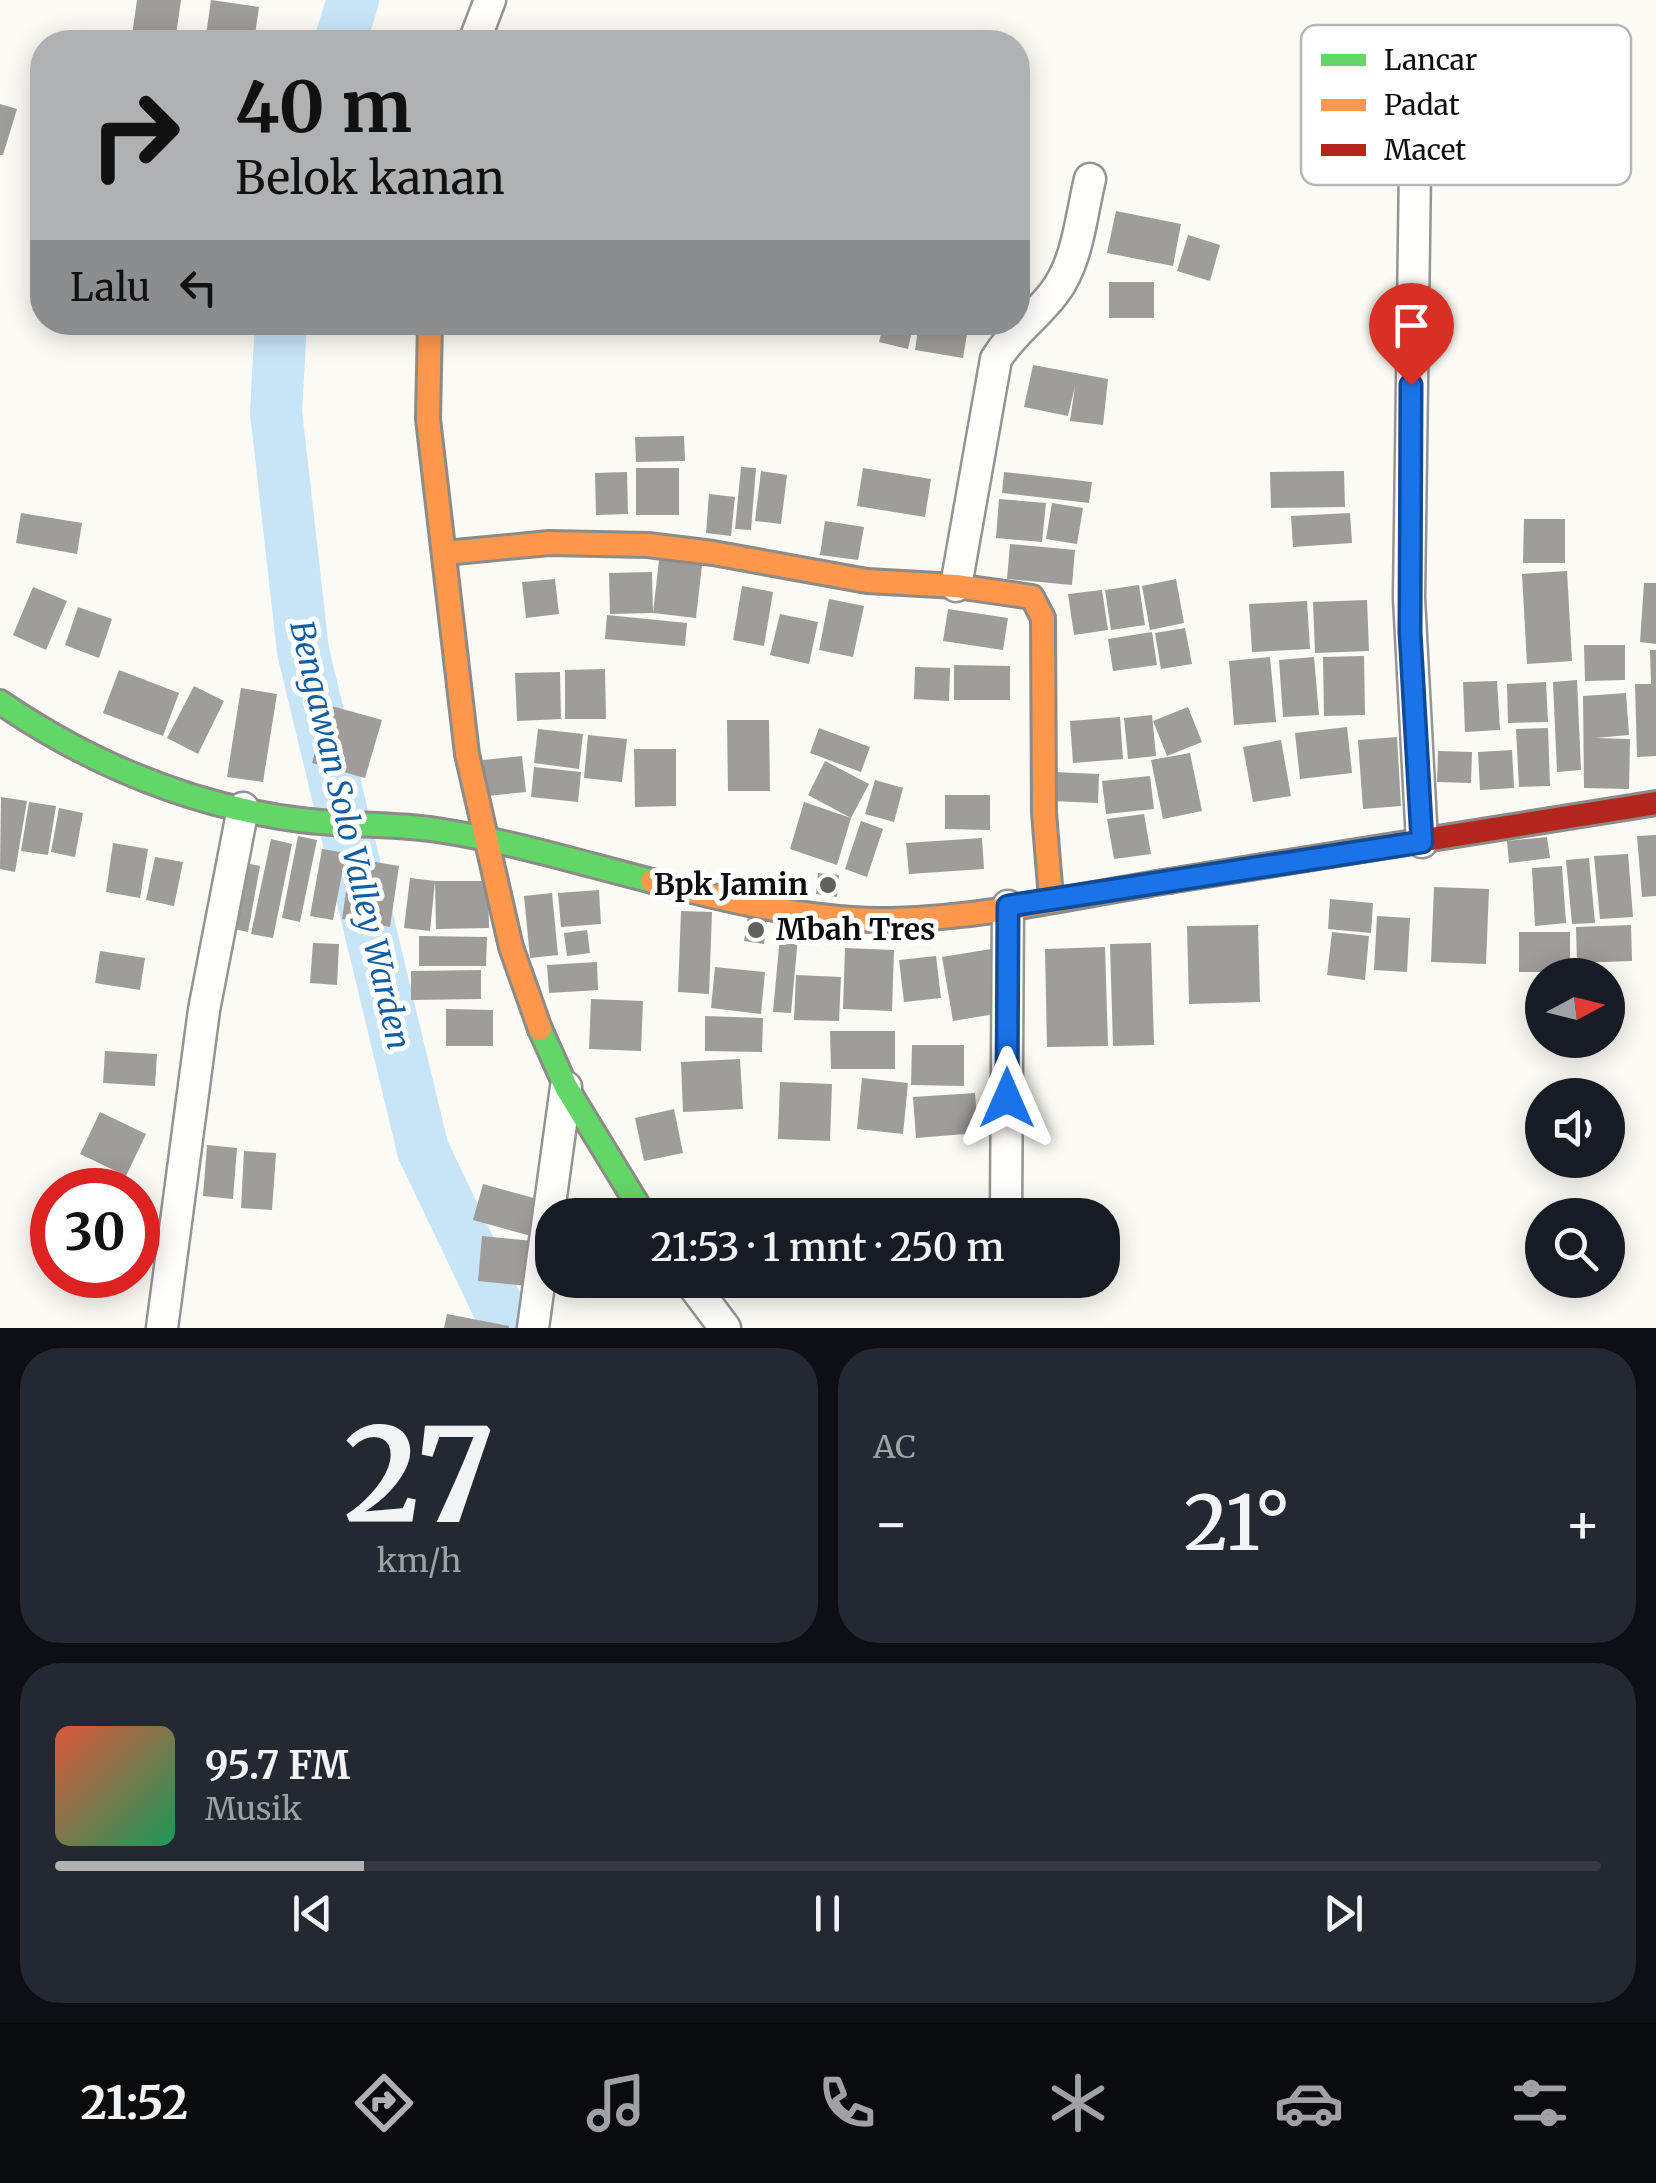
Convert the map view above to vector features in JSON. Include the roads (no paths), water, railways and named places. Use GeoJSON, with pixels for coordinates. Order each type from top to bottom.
{"type":"FeatureCollection","features":[{"type":"Feature","properties":{"kind":"street"},"geometry":{"type":"LineString","coordinates":[[479,30],[490,0]]}},
{"type":"Feature","properties":{"kind":"street"},"geometry":{"type":"LineString","coordinates":[[1030,320],[1065,277],[1090,179]]}},
{"type":"Feature","properties":{"kind":"street"},"geometry":{"type":"LineString","coordinates":[[1415,185],[1409,598],[1422,842]]}},
{"type":"Feature","properties":{"kind":"street"},"geometry":{"type":"LineString","coordinates":[[430,335],[428,418],[434,497],[445,553],[467,754],[484,838],[519,975],[566,1086],[634,1198]]}},
{"type":"Feature","properties":{"kind":"street"},"geometry":{"type":"LineString","coordinates":[[956,586],[996,359],[1014,335]]}},
{"type":"Feature","properties":{"kind":"street"},"geometry":{"type":"LineString","coordinates":[[445,553],[549,543],[648,545],[852,578],[956,586],[1032,598],[1040,607],[1044,634],[1044,813],[1051,898]]}},
{"type":"Feature","properties":{"kind":"street"},"geometry":{"type":"LineString","coordinates":[[0,702],[40,732],[114,769],[154,785],[242,808],[300,821],[398,824],[484,838],[722,896],[821,914],[902,921],[1656,803]]}},
{"type":"Feature","properties":{"kind":"street"},"geometry":{"type":"LineString","coordinates":[[162,1328],[204,1010],[242,808]]}},
{"type":"Feature","properties":{"kind":"street"},"geometry":{"type":"LineString","coordinates":[[1006,1198],[1008,906]]}},
{"type":"Feature","properties":{"kind":"street"},"geometry":{"type":"LineString","coordinates":[[534,1328],[566,1086]]}},
{"type":"Feature","properties":{"kind":"street"},"geometry":{"type":"LineString","coordinates":[[703,1298],[726,1328]]}},
{"type":"Feature","properties":{"kind":"waterway","name":"Bengawan Solo Valley Warden"},"geometry":{"type":"LineString","coordinates":[[344,30],[353,0]]}},
{"type":"Feature","properties":{"kind":"waterway","name":"Bengawan Solo Valley Warden"},"geometry":{"type":"LineString","coordinates":[[280,335],[276,412],[303,651],[423,1150],[508,1328]]}},
{"type":"Feature","properties":{"kind":"place","name":"Bpk Jamin"},"geometry":{"type":"Point","coordinates":[828,885]}},
{"type":"Feature","properties":{"kind":"place","name":"Mbah Tres"},"geometry":{"type":"Point","coordinates":[756,930]}}]}
